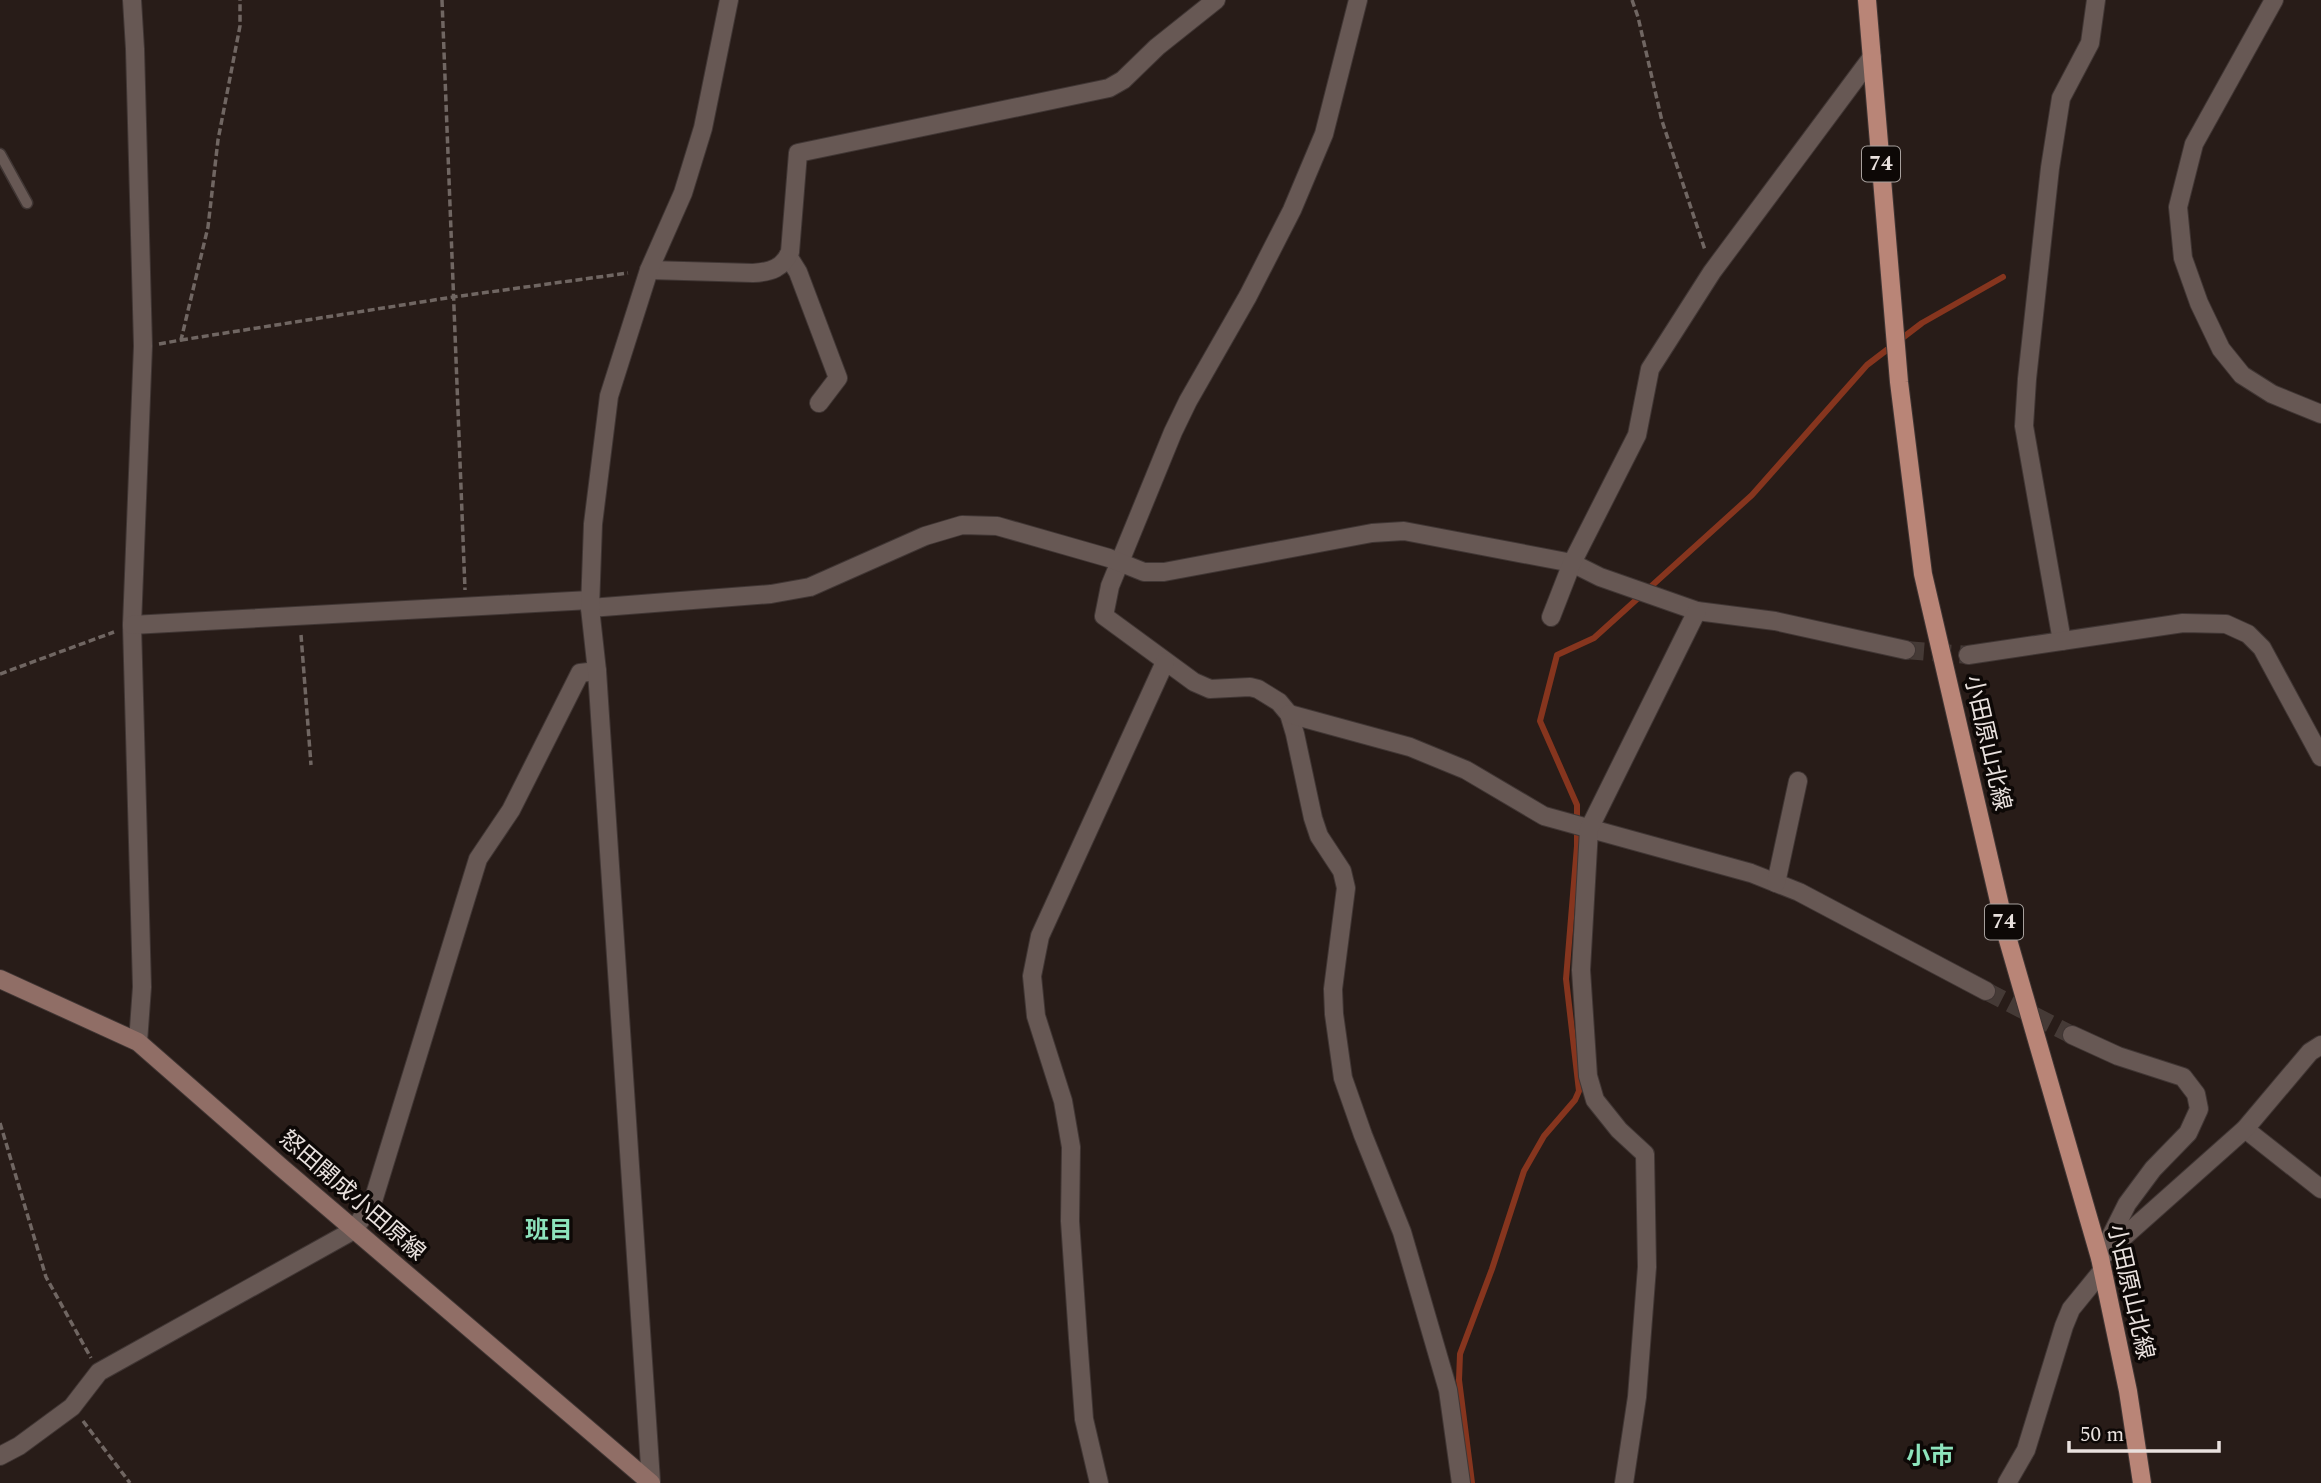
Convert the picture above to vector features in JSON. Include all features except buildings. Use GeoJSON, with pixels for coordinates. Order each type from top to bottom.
{"type":"FeatureCollection","features":[{"type":"Feature","properties":{"kind":"main road","name":"小田原山北線"},"geometry":{"type":"LineString","coordinates":[[1867,0],[1896,355],[1926,587],[2008,940],[2101,1265],[2128,1391],[2142,1483]]}},
{"type":"Feature","properties":{"kind":"main road","name":"怒田開成小田原線"},"geometry":{"type":"LineString","coordinates":[[0,979],[138,1042],[651,1482]]}},
{"type":"Feature","properties":{"kind":"street"},"geometry":{"type":"LineString","coordinates":[[132,0],[143,346],[132,625],[142,987],[138,1042]]}},
{"type":"Feature","properties":{"kind":"street"},"geometry":{"type":"LineString","coordinates":[[651,1482],[597,671],[590,604],[593,524],[609,396],[649,270],[683,193],[703,128],[729,0]]}},
{"type":"Feature","properties":{"kind":"street"},"geometry":{"type":"LineString","coordinates":[[649,270],[767,272],[786,262],[790,251],[798,153],[1109,88],[1123,80],[1157,47],[1216,0]]}},
{"type":"Feature","properties":{"kind":"street"},"geometry":{"type":"LineString","coordinates":[[1358,0],[1324,134],[1292,210],[1173,432],[1119,562],[1110,586],[1104,616],[1194,682],[1210,689],[1258,689],[1279,702],[1289,714],[1312,818],[1319,836],[1342,871],[1346,888],[1333,989],[1343,1078],[1402,1232],[1448,1390],[1461,1483]]}},
{"type":"Feature","properties":{"kind":"street"},"geometry":{"type":"LineString","coordinates":[[2062,641],[2024,426],[2050,168],[2061,98],[2090,43],[2096,0]]}},
{"type":"Feature","properties":{"kind":"street"},"geometry":{"type":"LineString","coordinates":[[2274,0],[2194,144],[2178,207],[2183,258],[2199,303],[2221,349],[2242,375],[2272,394],[2321,414]]}},
{"type":"Feature","properties":{"kind":"street"},"geometry":{"type":"LineString","coordinates":[[1551,617],[1572,564],[1637,435],[1650,369],[1712,272],[1872,57]]}},
{"type":"Feature","properties":{"kind":"street"},"geometry":{"type":"LineString","coordinates":[[788,256],[798,272],[838,379],[819,403]]}},
{"type":"Feature","properties":{"kind":"street"},"geometry":{"type":"LineString","coordinates":[[132,625],[466,606],[590,604],[771,594],[810,587],[925,536],[962,525],[997,526],[1144,572],[1164,572],[1371,533],[1404,531],[1572,564],[1600,577],[1697,611],[1775,621],[1906,650]]}},
{"type":"Feature","properties":{"kind":"street"},"geometry":{"type":"LineString","coordinates":[[1624,1483],[1637,1396],[1647,1267],[1645,1154],[1619,1130],[1595,1100],[1588,1076],[1581,970],[1589,829],[1697,611]]}},
{"type":"Feature","properties":{"kind":"street"},"geometry":{"type":"LineString","coordinates":[[1968,655],[2183,623],[2226,624],[2248,634],[2262,648],[2321,757]]}},
{"type":"Feature","properties":{"kind":"street"},"geometry":{"type":"LineString","coordinates":[[1099,1483],[1084,1419],[1070,1221],[1071,1147],[1063,1101],[1036,1016],[1032,976],[1041,936],[1165,662]]}},
{"type":"Feature","properties":{"kind":"street"},"geometry":{"type":"LineString","coordinates":[[0,1456],[19,1446],[72,1407],[99,1372],[354,1230],[373,1201],[478,859],[512,810],[580,673],[597,671]]}},
{"type":"Feature","properties":{"kind":"street"},"geometry":{"type":"LineString","coordinates":[[1289,714],[1410,747],[1466,770],[1544,816],[1751,873],[1799,891],[1986,991]]}},
{"type":"Feature","properties":{"kind":"street"},"geometry":{"type":"LineString","coordinates":[[1776,883],[1798,782]]}},
{"type":"Feature","properties":{"kind":"street"},"geometry":{"type":"LineString","coordinates":[[2007,1483],[2026,1450],[2071,1310],[2101,1265],[2127,1205],[2153,1168],[2188,1133],[2199,1109],[2196,1094],[2183,1077],[2118,1056],[2073,1035]]}},
{"type":"Feature","properties":{"kind":"street"},"geometry":{"type":"LineString","coordinates":[[2101,1265],[2245,1129],[2310,1052],[2321,1045]]}},
{"type":"Feature","properties":{"kind":"street"},"geometry":{"type":"LineString","coordinates":[[2245,1129],[2321,1189]]}},
{"type":"Feature","properties":{"kind":"lane"},"geometry":{"type":"LineString","coordinates":[[0,154],[26,203]]}},
{"type":"Feature","properties":{"kind":"path"},"geometry":{"type":"LineString","coordinates":[[181,340],[208,227],[218,140],[240,26],[240,0]]}},
{"type":"Feature","properties":{"kind":"path"},"geometry":{"type":"LineString","coordinates":[[442,0],[466,606]]}},
{"type":"Feature","properties":{"kind":"path"},"geometry":{"type":"LineString","coordinates":[[1632,0],[1662,121],[1712,272]]}},
{"type":"Feature","properties":{"kind":"path"},"geometry":{"type":"LineString","coordinates":[[143,346],[453,297],[649,270]]}},
{"type":"Feature","properties":{"kind":"path"},"geometry":{"type":"LineString","coordinates":[[299,615],[311,765]]}},
{"type":"Feature","properties":{"kind":"path"},"geometry":{"type":"LineString","coordinates":[[0,674],[132,625]]}},
{"type":"Feature","properties":{"kind":"path"},"geometry":{"type":"LineString","coordinates":[[0,1123],[46,1278],[99,1372]]}},
{"type":"Feature","properties":{"kind":"path"},"geometry":{"type":"LineString","coordinates":[[72,1407],[130,1483]]}},
{"type":"Feature","properties":{"kind":"waterway"},"geometry":{"type":"LineString","coordinates":[[1472,1483],[1459,1380],[1460,1354],[1492,1269],[1524,1171],[1544,1136],[1575,1100],[1579,1091],[1566,979],[1577,846],[1577,805],[1540,721],[1557,655],[1594,638],[1752,495],[1867,365],[1922,323],[2003,277]]}},
{"type":"Feature","properties":{"kind":"tunnel"},"geometry":{"type":"LineString","coordinates":[[1906,650],[1968,655]]}},
{"type":"Feature","properties":{"kind":"tunnel"},"geometry":{"type":"LineString","coordinates":[[1986,991],[2072,1035]]}},
{"type":"Feature","properties":{"kind":"district","name":"班目"},"geometry":{"type":"Point","coordinates":[549,1231]}},
{"type":"Feature","properties":{"kind":"district","name":"小市"},"geometry":{"type":"Point","coordinates":[1930,1457]}}]}
